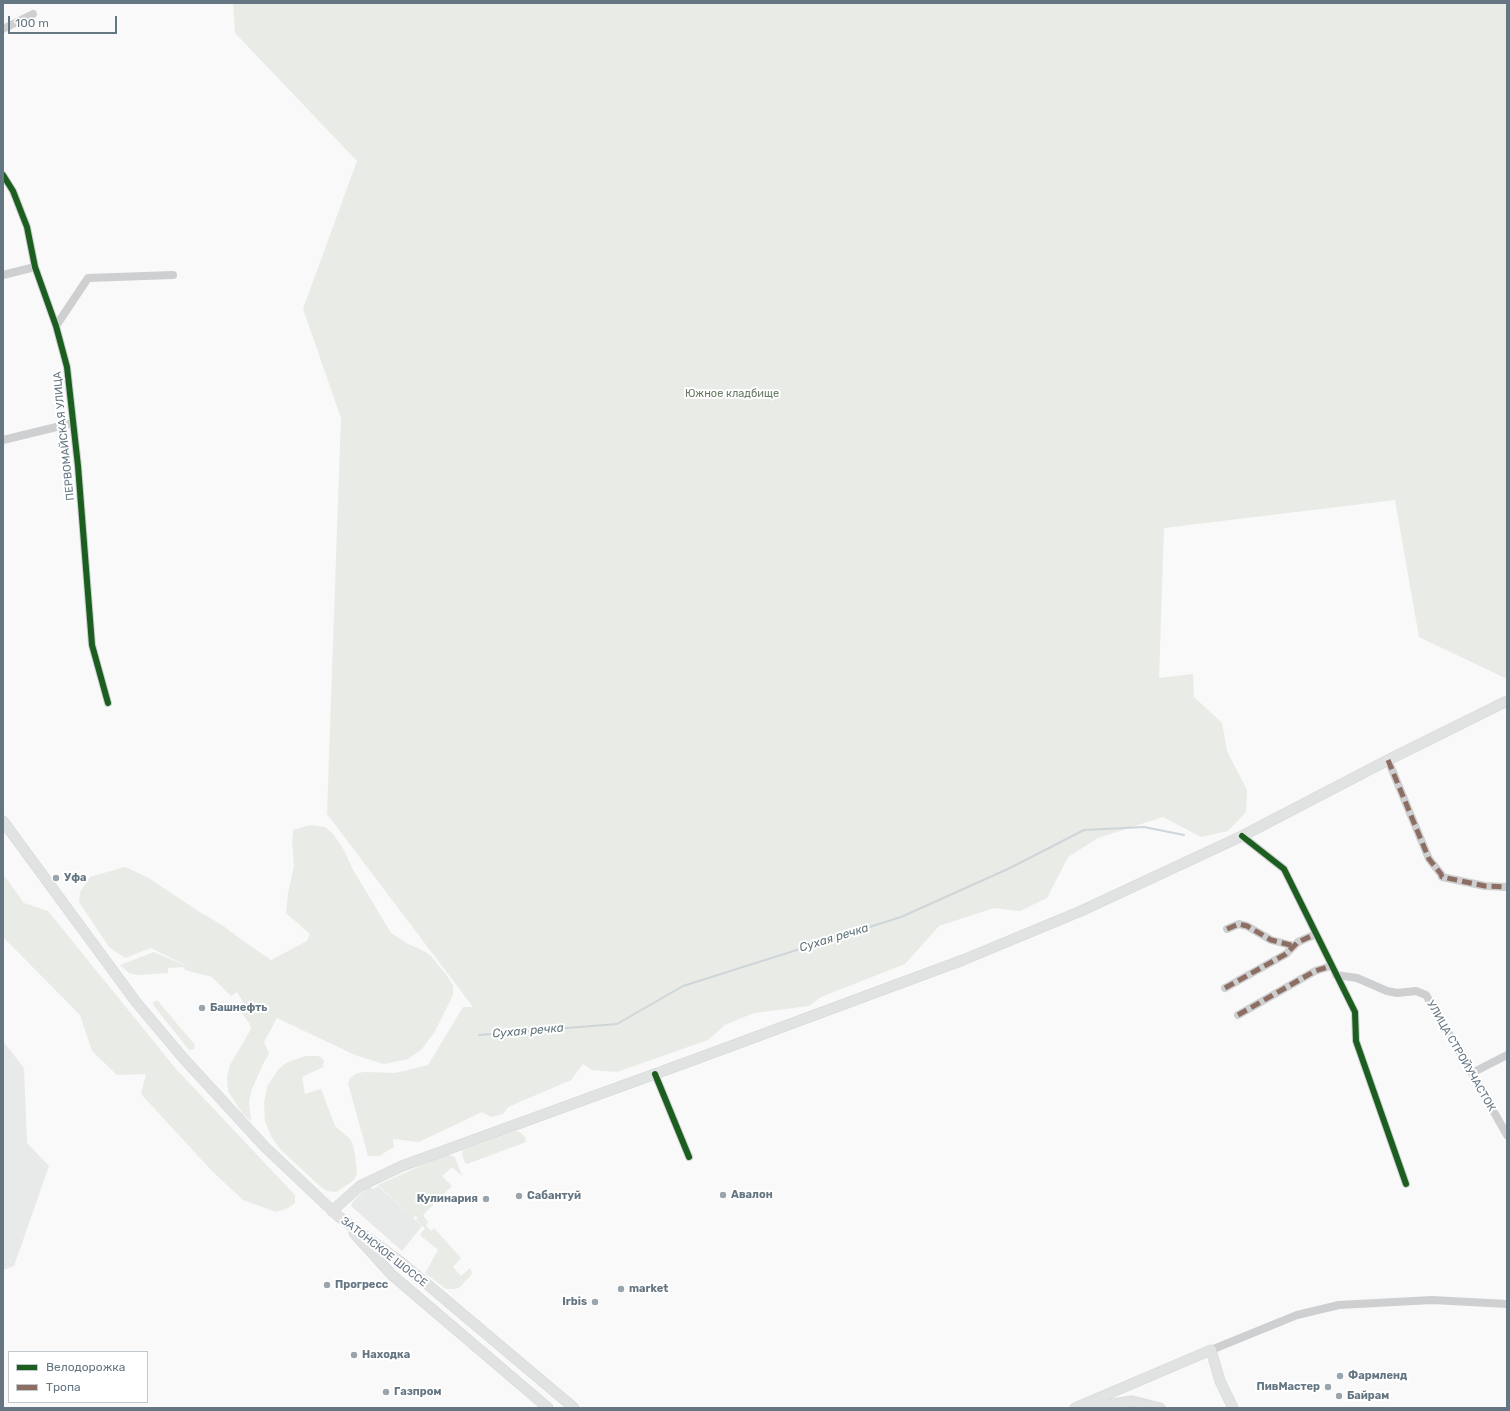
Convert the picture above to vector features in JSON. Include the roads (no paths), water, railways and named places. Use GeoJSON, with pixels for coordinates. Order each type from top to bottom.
{"type":"FeatureCollection","features":[{"type":"Feature","properties":{"kind":"main road"},"geometry":{"type":"LineString","coordinates":[[3,821],[132,997],[184,1059],[265,1147],[335,1213],[354,1190],[386,1172],[963,960],[1080,911],[1242,836],[1388,760],[1507,702]]}},
{"type":"Feature","properties":{"kind":"main road","name":"ЗАТОНСКОЕ ШОССЕ"},"geometry":{"type":"LineString","coordinates":[[335,1213],[402,1263],[548,1388],[574,1408]]}},
{"type":"Feature","properties":{"kind":"main road","name":"ЗАТОНСКОЕ ШОССЕ"},"geometry":{"type":"LineString","coordinates":[[335,1213],[392,1275],[548,1408]]}},
{"type":"Feature","properties":{"kind":"main road"},"geometry":{"type":"LineString","coordinates":[[1075,1408],[1211,1350],[1220,1381],[1233,1408]]}},
{"type":"Feature","properties":{"kind":"main road"},"geometry":{"type":"LineString","coordinates":[[548,1388],[582,1408]]}},
{"type":"Feature","properties":{"kind":"main road"},"geometry":{"type":"LineString","coordinates":[[1088,1408],[1132,1401],[1160,1408]]}},
{"type":"Feature","properties":{"kind":"street"},"geometry":{"type":"LineString","coordinates":[[3,29],[33,14]]}},
{"type":"Feature","properties":{"kind":"street","name":"ПЕРВОМАЙСКАЯ УЛИЦА"},"geometry":{"type":"LineString","coordinates":[[3,175],[13,191],[27,227],[35,267],[56,326],[67,367],[78,466],[92,645],[108,703]]}},
{"type":"Feature","properties":{"kind":"street"},"geometry":{"type":"LineString","coordinates":[[3,275],[35,267]]}},
{"type":"Feature","properties":{"kind":"street"},"geometry":{"type":"LineString","coordinates":[[56,326],[88,278],[173,274]]}},
{"type":"Feature","properties":{"kind":"street"},"geometry":{"type":"LineString","coordinates":[[3,440],[73,423]]}},
{"type":"Feature","properties":{"kind":"street"},"geometry":{"type":"LineString","coordinates":[[1388,760],[1429,859],[1442,874],[1442,877],[1485,886],[1507,887]]}},
{"type":"Feature","properties":{"kind":"street"},"geometry":{"type":"LineString","coordinates":[[1242,836],[1284,869],[1355,1012],[1356,1041],[1406,1184]]}},
{"type":"Feature","properties":{"kind":"street"},"geometry":{"type":"LineString","coordinates":[[1227,929],[1239,924],[1247,926],[1271,940],[1294,946]]}},
{"type":"Feature","properties":{"kind":"street"},"geometry":{"type":"LineString","coordinates":[[1225,988],[1286,954],[1298,942],[1316,934]]}},
{"type":"Feature","properties":{"kind":"street"},"geometry":{"type":"LineString","coordinates":[[1238,1015],[1315,971],[1331,966]]}},
{"type":"Feature","properties":{"kind":"street","name":"УЛИЦА СТРОЙУЧАСТОК"},"geometry":{"type":"LineString","coordinates":[[1336,975],[1357,978],[1387,992],[1397,993],[1416,991],[1426,995],[1507,1136]]}},
{"type":"Feature","properties":{"kind":"street"},"geometry":{"type":"LineString","coordinates":[[1472,1073],[1507,1055]]}},
{"type":"Feature","properties":{"kind":"street"},"geometry":{"type":"LineString","coordinates":[[655,1074],[689,1157]]}},
{"type":"Feature","properties":{"kind":"street"},"geometry":{"type":"LineString","coordinates":[[1211,1350],[1296,1314],[1339,1305],[1432,1300],[1507,1304]]}},
{"type":"Feature","properties":{"kind":"waterway","name":"Сухая речка"},"geometry":{"type":"LineString","coordinates":[[479,1035],[617,1024],[683,986],[901,917],[1010,868],[1084,830],[1144,827],[1184,835]]}},
{"type":"Feature","properties":{"kind":"place","name":"Уфа"},"geometry":{"type":"Point","coordinates":[56,878]}},
{"type":"Feature","properties":{"kind":"place","name":"Башнефть"},"geometry":{"type":"Point","coordinates":[202,1008]}},
{"type":"Feature","properties":{"kind":"place","name":"Авалон"},"geometry":{"type":"Point","coordinates":[723,1195]}},
{"type":"Feature","properties":{"kind":"place","name":"Сабантуй"},"geometry":{"type":"Point","coordinates":[519,1196]}},
{"type":"Feature","properties":{"kind":"place","name":"Кулинария"},"geometry":{"type":"Point","coordinates":[486,1199]}},
{"type":"Feature","properties":{"kind":"place","name":"Прогресс"},"geometry":{"type":"Point","coordinates":[327,1285]}},
{"type":"Feature","properties":{"kind":"place","name":"market"},"geometry":{"type":"Point","coordinates":[621,1289]}},
{"type":"Feature","properties":{"kind":"place","name":"Irbis"},"geometry":{"type":"Point","coordinates":[595,1302]}},
{"type":"Feature","properties":{"kind":"place","name":"Находка"},"geometry":{"type":"Point","coordinates":[354,1355]}},
{"type":"Feature","properties":{"kind":"place","name":"Фармленд"},"geometry":{"type":"Point","coordinates":[1340,1376]}},
{"type":"Feature","properties":{"kind":"place","name":"ПивМастер"},"geometry":{"type":"Point","coordinates":[1328,1387]}},
{"type":"Feature","properties":{"kind":"place","name":"Газпром"},"geometry":{"type":"Point","coordinates":[386,1392]}},
{"type":"Feature","properties":{"kind":"place","name":"Байрам"},"geometry":{"type":"Point","coordinates":[1339,1396]}},
{"type":"Feature","properties":{"kind":"park label","name":"Южное кладбище"},"geometry":{"type":"Point","coordinates":[732,394]}}]}
